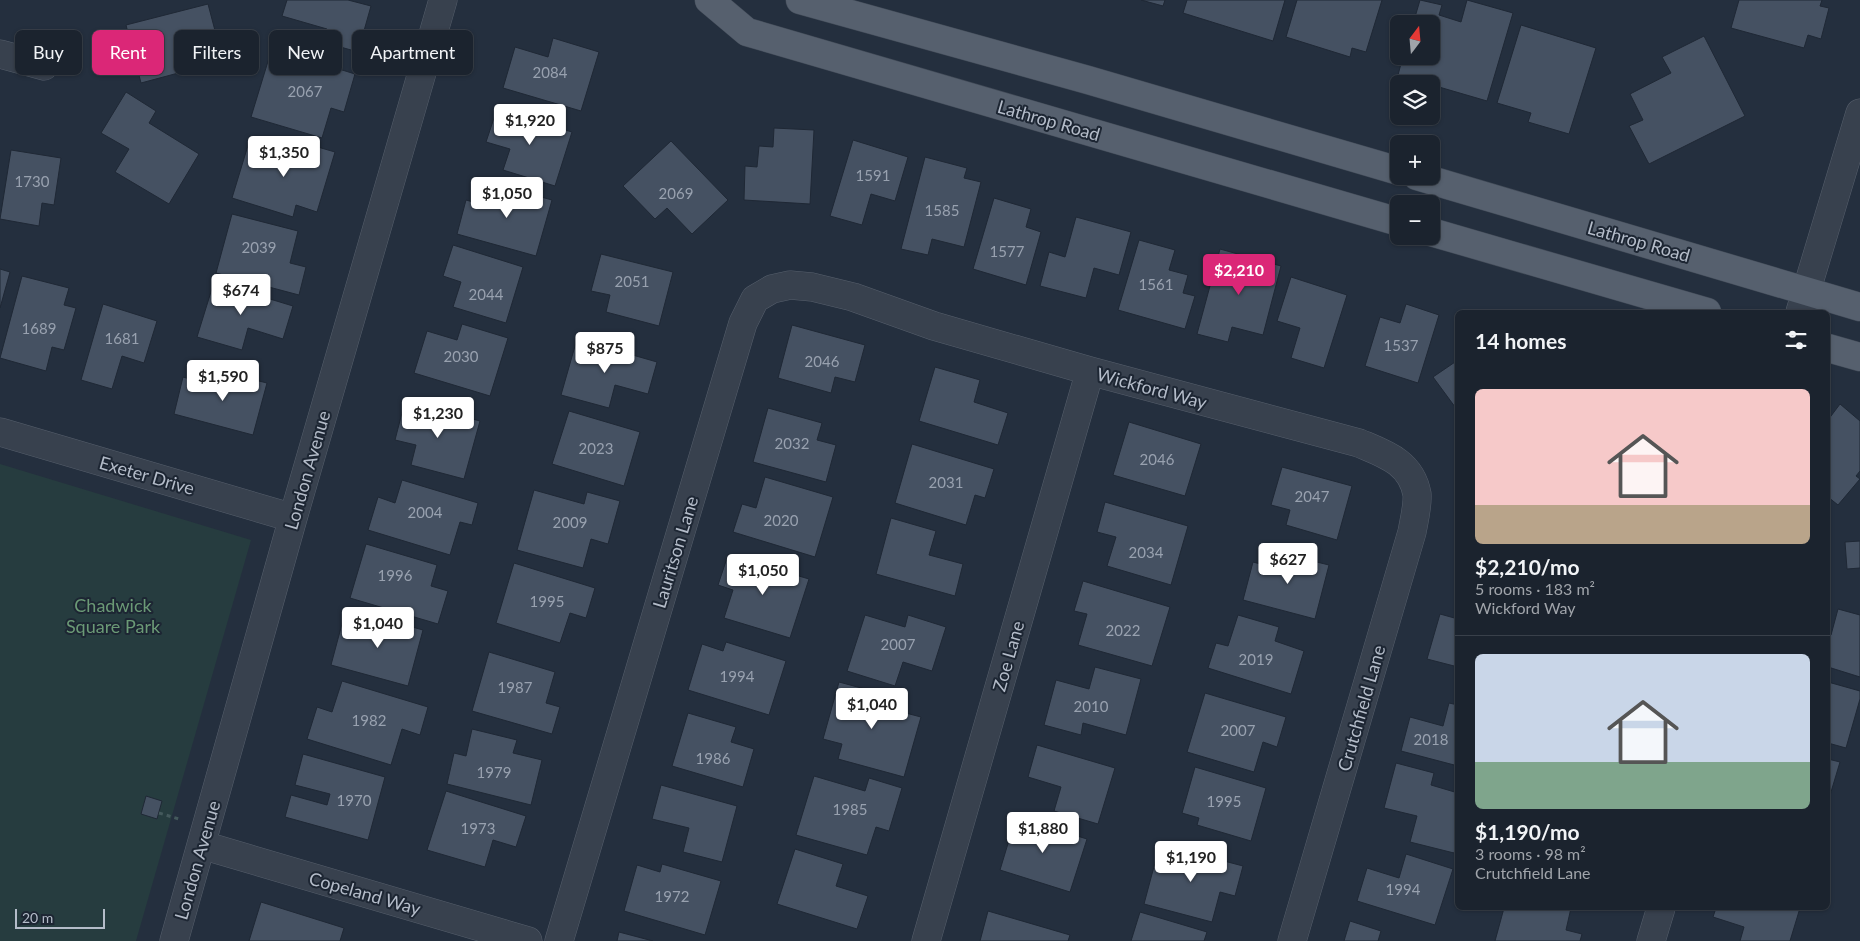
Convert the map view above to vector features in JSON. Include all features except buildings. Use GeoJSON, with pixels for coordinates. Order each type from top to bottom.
{"type":"FeatureCollection","features":[{"type":"Feature","properties":{"kind":"main road","name":"Lathrop Road"},"geometry":{"type":"LineString","coordinates":[[709,0],[747,32],[1390,219]]}},
{"type":"Feature","properties":{"kind":"main road"},"geometry":{"type":"LineString","coordinates":[[800,0],[1078,77],[1390,168]]}},
{"type":"Feature","properties":{"kind":"main road","name":"Lathrop Road"},"geometry":{"type":"LineString","coordinates":[[1440,183],[1803,301],[1860,307]]}},
{"type":"Feature","properties":{"kind":"main road"},"geometry":{"type":"LineString","coordinates":[[1440,235],[1700,310]]}},
{"type":"Feature","properties":{"kind":"main road"},"geometry":{"type":"LineString","coordinates":[[1830,349],[1860,357]]}},
{"type":"Feature","properties":{"kind":"street","name":"London Avenue"},"geometry":{"type":"LineString","coordinates":[[174,941],[442,0]]}},
{"type":"Feature","properties":{"kind":"street"},"geometry":{"type":"LineString","coordinates":[[0,54],[15,58]]}},
{"type":"Feature","properties":{"kind":"street"},"geometry":{"type":"LineString","coordinates":[[1803,301],[1860,113]]}},
{"type":"Feature","properties":{"kind":"street","name":"Lauritson Lane"},"geometry":{"type":"LineString","coordinates":[[559,941],[743,323],[755,299],[772,289],[790,286],[812,287],[853,297],[890,310]]}},
{"type":"Feature","properties":{"kind":"street","name":"Wickford Way"},"geometry":{"type":"LineString","coordinates":[[890,310],[934,326],[1090,371],[1359,444],[1393,457],[1410,474]]}},
{"type":"Feature","properties":{"kind":"street","name":"Zoe Lane"},"geometry":{"type":"LineString","coordinates":[[926,941],[1090,371]]}},
{"type":"Feature","properties":{"kind":"street","name":"Exeter Drive"},"geometry":{"type":"LineString","coordinates":[[0,432],[293,518]]}},
{"type":"Feature","properties":{"kind":"street","name":"Crutchfield Lane"},"geometry":{"type":"LineString","coordinates":[[1292,941],[1412,532],[1417,495],[1410,474]]}},
{"type":"Feature","properties":{"kind":"street","name":"Copeland Way"},"geometry":{"type":"LineString","coordinates":[[202,845],[528,941]]}},
{"type":"Feature","properties":{"kind":"street"},"geometry":{"type":"LineString","coordinates":[[1651,941],[1660,910]]}},
{"type":"Feature","properties":{"kind":"path"},"geometry":{"type":"LineString","coordinates":[[159,813],[180,819]]}},
{"type":"Feature","properties":{"kind":"green space","name":"Chadwick Square Park"},"geometry":{"type":"Polygon","coordinates":[[[0,464],[251,540],[136,941],[0,941],[0,464]]]}}]}
